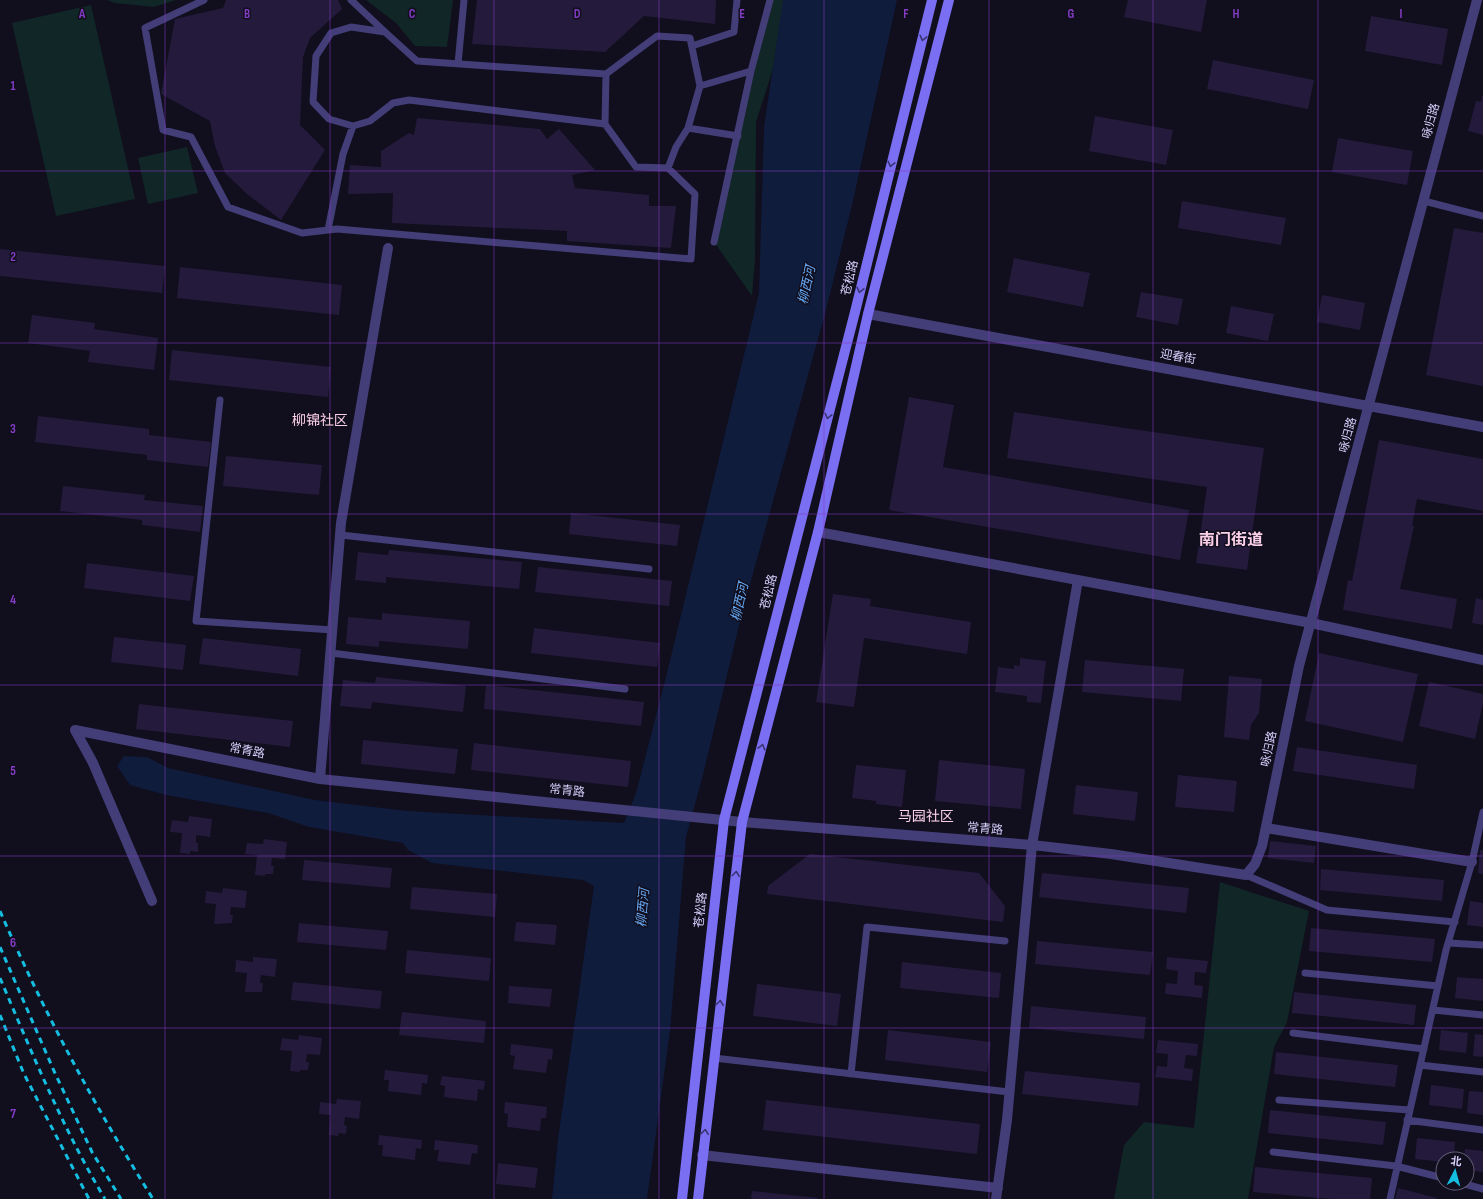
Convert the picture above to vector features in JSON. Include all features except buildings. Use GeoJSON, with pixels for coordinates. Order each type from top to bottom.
{"type":"FeatureCollection","features":[{"type":"Feature","properties":{"kind":"main road","name":"苍松路"},"geometry":{"type":"LineString","coordinates":[[682,1199],[719,820],[853,320],[932,0]]}},
{"type":"Feature","properties":{"kind":"main road"},"geometry":{"type":"LineString","coordinates":[[698,1199],[742,822],[818,532],[868,314],[949,0]]}},
{"type":"Feature","properties":{"kind":"street","name":"咏归路"},"geometry":{"type":"LineString","coordinates":[[1246,875],[1255,864],[1262,846],[1299,666],[1477,0]]}},
{"type":"Feature","properties":{"kind":"street"},"geometry":{"type":"LineString","coordinates":[[320,779],[341,535],[388,248]]}},
{"type":"Feature","properties":{"kind":"street","name":"迎春街"},"geometry":{"type":"LineString","coordinates":[[868,314],[1483,427]]}},
{"type":"Feature","properties":{"kind":"street"},"geometry":{"type":"LineString","coordinates":[[818,532],[1311,623],[1483,660]]}},
{"type":"Feature","properties":{"kind":"street"},"geometry":{"type":"LineString","coordinates":[[996,1199],[1009,1092],[1032,845],[1078,580]]}},
{"type":"Feature","properties":{"kind":"street","name":"常青路"},"geometry":{"type":"LineString","coordinates":[[152,901],[93,762],[75,730],[320,779],[719,820],[1032,845],[1111,854],[1246,875]]}},
{"type":"Feature","properties":{"kind":"street"},"geometry":{"type":"LineString","coordinates":[[1266,828],[1472,862]]}},
{"type":"Feature","properties":{"kind":"street"},"geometry":{"type":"LineString","coordinates":[[702,1155],[998,1188]]}},
{"type":"Feature","properties":{"kind":"lane"},"geometry":{"type":"LineString","coordinates":[[204,0],[145,28],[163,130],[191,137],[228,207],[302,233],[337,229],[691,259],[695,194],[668,168],[636,166],[605,124],[606,74]]}},
{"type":"Feature","properties":{"kind":"lane"},"geometry":{"type":"LineString","coordinates":[[351,0],[417,61],[606,74],[657,36],[690,38],[700,86],[688,128],[676,148],[668,168]]}},
{"type":"Feature","properties":{"kind":"lane"},"geometry":{"type":"LineString","coordinates":[[458,64],[464,0]]}},
{"type":"Feature","properties":{"kind":"lane"},"geometry":{"type":"LineString","coordinates":[[692,46],[734,32],[737,0]]}},
{"type":"Feature","properties":{"kind":"lane"},"geometry":{"type":"LineString","coordinates":[[714,242],[751,71],[770,0]]}},
{"type":"Feature","properties":{"kind":"lane"},"geometry":{"type":"LineString","coordinates":[[385,32],[351,27],[331,33],[316,56],[313,102],[329,119],[352,126],[370,121],[393,103],[409,100],[605,124]]}},
{"type":"Feature","properties":{"kind":"lane"},"geometry":{"type":"LineString","coordinates":[[700,86],[751,71]]}},
{"type":"Feature","properties":{"kind":"lane"},"geometry":{"type":"LineString","coordinates":[[328,230],[343,154],[352,126]]}},
{"type":"Feature","properties":{"kind":"lane"},"geometry":{"type":"LineString","coordinates":[[688,128],[738,136]]}},
{"type":"Feature","properties":{"kind":"lane"},"geometry":{"type":"LineString","coordinates":[[1424,201],[1483,216]]}},
{"type":"Feature","properties":{"kind":"lane"},"geometry":{"type":"LineString","coordinates":[[220,400],[196,621],[333,630]]}},
{"type":"Feature","properties":{"kind":"lane"},"geometry":{"type":"LineString","coordinates":[[341,535],[649,569]]}},
{"type":"Feature","properties":{"kind":"lane"},"geometry":{"type":"LineString","coordinates":[[331,653],[625,689]]}},
{"type":"Feature","properties":{"kind":"lane"},"geometry":{"type":"LineString","coordinates":[[1390,1199],[1396,1166],[1438,986],[1472,862],[1483,812]]}},
{"type":"Feature","properties":{"kind":"lane"},"geometry":{"type":"LineString","coordinates":[[1246,875],[1327,910],[1455,922]]}},
{"type":"Feature","properties":{"kind":"lane"},"geometry":{"type":"LineString","coordinates":[[851,1074],[866,927],[1005,941]]}},
{"type":"Feature","properties":{"kind":"lane"},"geometry":{"type":"LineString","coordinates":[[1449,943],[1483,944]]}},
{"type":"Feature","properties":{"kind":"lane"},"geometry":{"type":"LineString","coordinates":[[1305,973],[1438,986]]}},
{"type":"Feature","properties":{"kind":"lane"},"geometry":{"type":"LineString","coordinates":[[1433,1010],[1483,1015]]}},
{"type":"Feature","properties":{"kind":"lane"},"geometry":{"type":"LineString","coordinates":[[1293,1033],[1424,1049]]}},
{"type":"Feature","properties":{"kind":"lane"},"geometry":{"type":"LineString","coordinates":[[714,1058],[1009,1092]]}},
{"type":"Feature","properties":{"kind":"lane"},"geometry":{"type":"LineString","coordinates":[[1420,1065],[1483,1072]]}},
{"type":"Feature","properties":{"kind":"lane"},"geometry":{"type":"LineString","coordinates":[[1279,1100],[1409,1110]]}},
{"type":"Feature","properties":{"kind":"lane"},"geometry":{"type":"LineString","coordinates":[[1407,1120],[1483,1130]]}},
{"type":"Feature","properties":{"kind":"lane"},"geometry":{"type":"LineString","coordinates":[[1273,1152],[1396,1166],[1435,1176]]}},
{"type":"Feature","properties":{"kind":"green space"},"geometry":{"type":"Polygon","coordinates":[[[107,0],[176,0],[154,7],[115,3],[107,0]]]}},
{"type":"Feature","properties":{"kind":"green space"},"geometry":{"type":"Polygon","coordinates":[[[366,0],[453,0],[447,47],[415,46],[396,23],[366,0]]]}},
{"type":"Feature","properties":{"kind":"green space"},"geometry":{"type":"Polygon","coordinates":[[[771,0],[795,0],[756,122],[755,259],[752,296],[714,242],[771,0]]]}},
{"type":"Feature","properties":{"kind":"green space"},"geometry":{"type":"Polygon","coordinates":[[[91,5],[135,199],[56,216],[12,23],[91,5]]]}},
{"type":"Feature","properties":{"kind":"green space"},"geometry":{"type":"Polygon","coordinates":[[[187,147],[198,193],[148,204],[138,158],[187,147]]]}},
{"type":"Feature","properties":{"kind":"green space"},"geometry":{"type":"Polygon","coordinates":[[[1220,882],[1309,911],[1287,1022],[1274,1047],[1248,1199],[1114,1199],[1124,1145],[1144,1122],[1194,1128],[1220,882]]]}},
{"type":"Feature","properties":{"kind":"water","name":"柳西河"},"geometry":{"type":"Polygon","coordinates":[[[783,0],[897,0],[853,201],[826,310],[742,613],[702,779],[686,837],[670,1031],[647,1199],[552,1199],[558,1139],[594,886],[583,880],[432,863],[408,850],[403,843],[309,827],[268,813],[166,795],[130,785],[117,766],[124,756],[147,757],[168,768],[315,800],[408,811],[624,823],[636,793],[666,677],[759,293],[764,127],[783,0]]]}},
{"type":"Feature","properties":{"kind":"railway"},"geometry":{"type":"LineString","coordinates":[[0,911],[34,986],[71,1058],[110,1129],[153,1199]]}},
{"type":"Feature","properties":{"kind":"railway"},"geometry":{"type":"LineString","coordinates":[[0,947],[54,1071],[92,1152],[121,1199]]}},
{"type":"Feature","properties":{"kind":"railway"},"geometry":{"type":"LineString","coordinates":[[0,978],[62,1118],[105,1199]]}},
{"type":"Feature","properties":{"kind":"railway"},"geometry":{"type":"LineString","coordinates":[[0,1015],[24,1074],[89,1199]]}},
{"type":"Feature","properties":{"kind":"district","name":"柳锦社区"},"geometry":{"type":"Point","coordinates":[320,420]}},
{"type":"Feature","properties":{"kind":"district","name":"南门街道"},"geometry":{"type":"Point","coordinates":[1231,540]}},
{"type":"Feature","properties":{"kind":"district","name":"马园社区"},"geometry":{"type":"Point","coordinates":[926,816]}}]}
